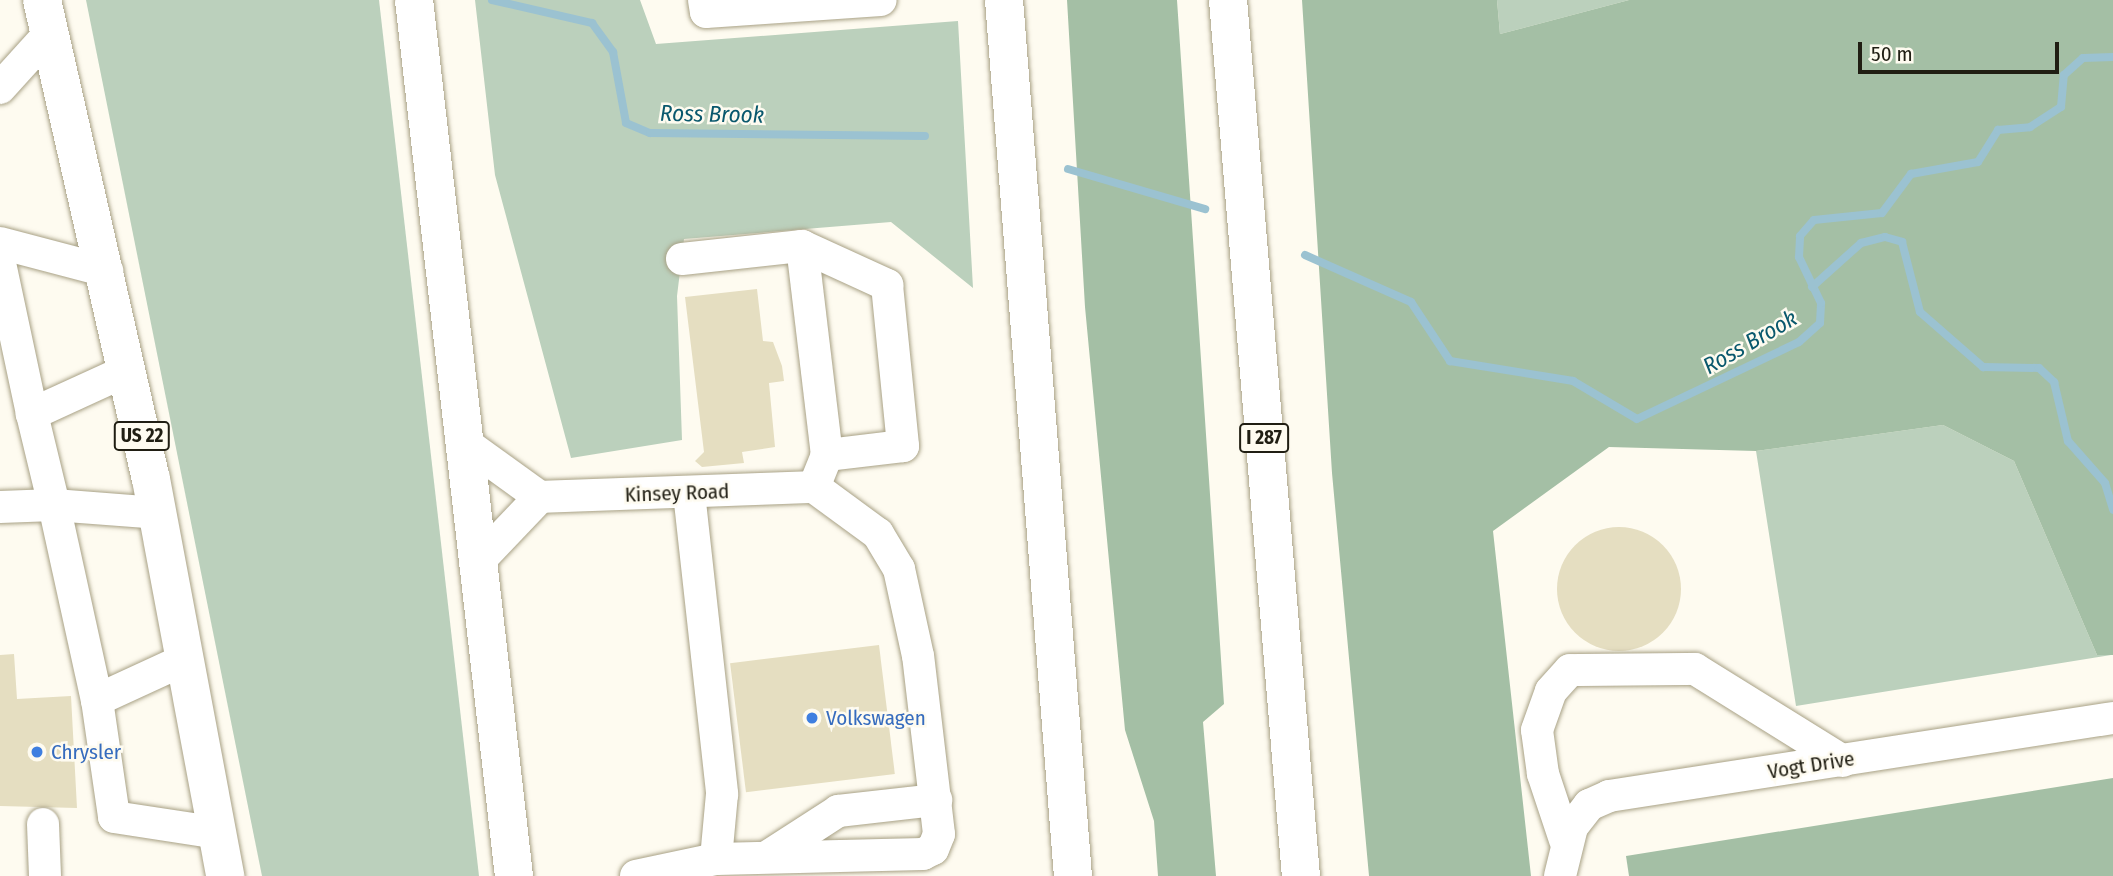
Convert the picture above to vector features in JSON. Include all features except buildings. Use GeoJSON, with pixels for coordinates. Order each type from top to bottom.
{"type":"FeatureCollection","features":[{"type":"Feature","properties":{"kind":"highway"},"geometry":{"type":"LineString","coordinates":[[414,0],[514,876]]}},
{"type":"Feature","properties":{"kind":"highway"},"geometry":{"type":"LineString","coordinates":[[1004,0],[1073,876]]}},
{"type":"Feature","properties":{"kind":"highway","name":"I 287"},"geometry":{"type":"LineString","coordinates":[[1228,0],[1301,876]]}},
{"type":"Feature","properties":{"kind":"highway","name":"US 22"},"geometry":{"type":"LineString","coordinates":[[46,17],[107,271],[158,513],[225,876]]}},
{"type":"Feature","properties":{"kind":"street"},"geometry":{"type":"LineString","coordinates":[[704,0],[706,12],[788,4],[881,0]]}},
{"type":"Feature","properties":{"kind":"street"},"geometry":{"type":"LineString","coordinates":[[0,88],[46,17]]}},
{"type":"Feature","properties":{"kind":"street"},"geometry":{"type":"LineString","coordinates":[[0,243],[107,271]]}},
{"type":"Feature","properties":{"kind":"street"},"geometry":{"type":"LineString","coordinates":[[636,876],[716,859],[928,852],[939,840],[918,656],[899,569],[878,534],[814,487],[827,455],[802,246]]}},
{"type":"Feature","properties":{"kind":"street"},"geometry":{"type":"LineString","coordinates":[[682,259],[802,246],[887,285],[903,446],[827,455]]}},
{"type":"Feature","properties":{"kind":"street"},"geometry":{"type":"LineString","coordinates":[[2,284],[97,700],[114,817],[218,833]]}},
{"type":"Feature","properties":{"kind":"street"},"geometry":{"type":"LineString","coordinates":[[32,414],[128,370]]}},
{"type":"Feature","properties":{"kind":"street"},"geometry":{"type":"LineString","coordinates":[[464,443],[540,497],[478,562]]}},
{"type":"Feature","properties":{"kind":"street","name":"Kinsey Road"},"geometry":{"type":"LineString","coordinates":[[540,497],[814,487]]}},
{"type":"Feature","properties":{"kind":"street"},"geometry":{"type":"LineString","coordinates":[[689,493],[722,794],[716,859]]}},
{"type":"Feature","properties":{"kind":"street"},"geometry":{"type":"LineString","coordinates":[[0,507],[54,505],[158,513]]}},
{"type":"Feature","properties":{"kind":"street"},"geometry":{"type":"LineString","coordinates":[[97,700],[186,659]]}},
{"type":"Feature","properties":{"kind":"street"},"geometry":{"type":"LineString","coordinates":[[1565,839],[1543,774],[1537,730],[1551,691],[1570,670],[1695,669],[1843,761]]}},
{"type":"Feature","properties":{"kind":"street","name":"Vogt Drive"},"geometry":{"type":"LineString","coordinates":[[1560,876],[1565,839],[1589,805],[1609,796],[2113,718]]}},
{"type":"Feature","properties":{"kind":"street"},"geometry":{"type":"LineString","coordinates":[[766,857],[838,811],[936,800]]}},
{"type":"Feature","properties":{"kind":"street"},"geometry":{"type":"LineString","coordinates":[[43,824],[45,876]]}},
{"type":"Feature","properties":{"kind":"green space"},"geometry":{"type":"Polygon","coordinates":[[[86,0],[379,0],[479,876],[262,876],[86,0]]]}},
{"type":"Feature","properties":{"kind":"green space"},"geometry":{"type":"Polygon","coordinates":[[[475,0],[640,0],[656,44],[958,21],[973,288],[891,222],[684,239],[677,296],[682,440],[571,458],[495,175],[475,0]]]}},
{"type":"Feature","properties":{"kind":"green space"},"geometry":{"type":"Polygon","coordinates":[[[1067,0],[1177,0],[1224,704],[1203,722],[1216,876],[1158,876],[1154,821],[1125,730],[1085,307],[1067,0]]]}},
{"type":"Feature","properties":{"kind":"green space"},"geometry":{"type":"Polygon","coordinates":[[[1302,0],[1497,0],[1500,34],[1629,0],[2113,0],[2113,655],[2097,655],[2014,461],[1943,425],[1756,451],[1609,447],[1493,531],[1531,876],[1369,876],[1332,473],[1302,0]]]}},
{"type":"Feature","properties":{"kind":"green space"},"geometry":{"type":"Polygon","coordinates":[[[1497,0],[1629,0],[1500,34],[1497,0]]]}},
{"type":"Feature","properties":{"kind":"green space"},"geometry":{"type":"Polygon","coordinates":[[[1943,425],[2014,461],[2097,655],[2111,655],[1796,706],[1756,451],[1943,425]]]}},
{"type":"Feature","properties":{"kind":"green space"},"geometry":{"type":"Polygon","coordinates":[[[2113,778],[2113,876],[1629,876],[1626,856],[2113,778]]]}},
{"type":"Feature","properties":{"kind":"waterway","name":"Ross Brook"},"geometry":{"type":"LineString","coordinates":[[492,0],[592,23],[613,52],[626,123],[650,133],[925,136]]}},
{"type":"Feature","properties":{"kind":"waterway","name":"Ross Brook"},"geometry":{"type":"LineString","coordinates":[[1305,255],[1411,302],[1450,361],[1573,381],[1637,419],[1799,342],[1820,323],[1821,303],[1799,257],[1800,236],[1814,220],[1882,213],[1911,174],[1978,162],[1998,130],[2030,127],[2061,107],[2064,75],[2083,58],[2113,57]]}},
{"type":"Feature","properties":{"kind":"waterway","name":"Ross Brook"},"geometry":{"type":"LineString","coordinates":[[1068,169],[1205,209]]}},
{"type":"Feature","properties":{"kind":"waterway"},"geometry":{"type":"LineString","coordinates":[[1812,287],[1861,243],[1885,237],[1902,242],[1920,312],[1983,367],[2039,368],[2054,382],[2068,441],[2105,483],[2113,510]]}},
{"type":"Feature","properties":{"kind":"place","name":"Volkswagen"},"geometry":{"type":"Point","coordinates":[812,718]}},
{"type":"Feature","properties":{"kind":"place","name":"Chrysler"},"geometry":{"type":"Point","coordinates":[37,752]}}]}
